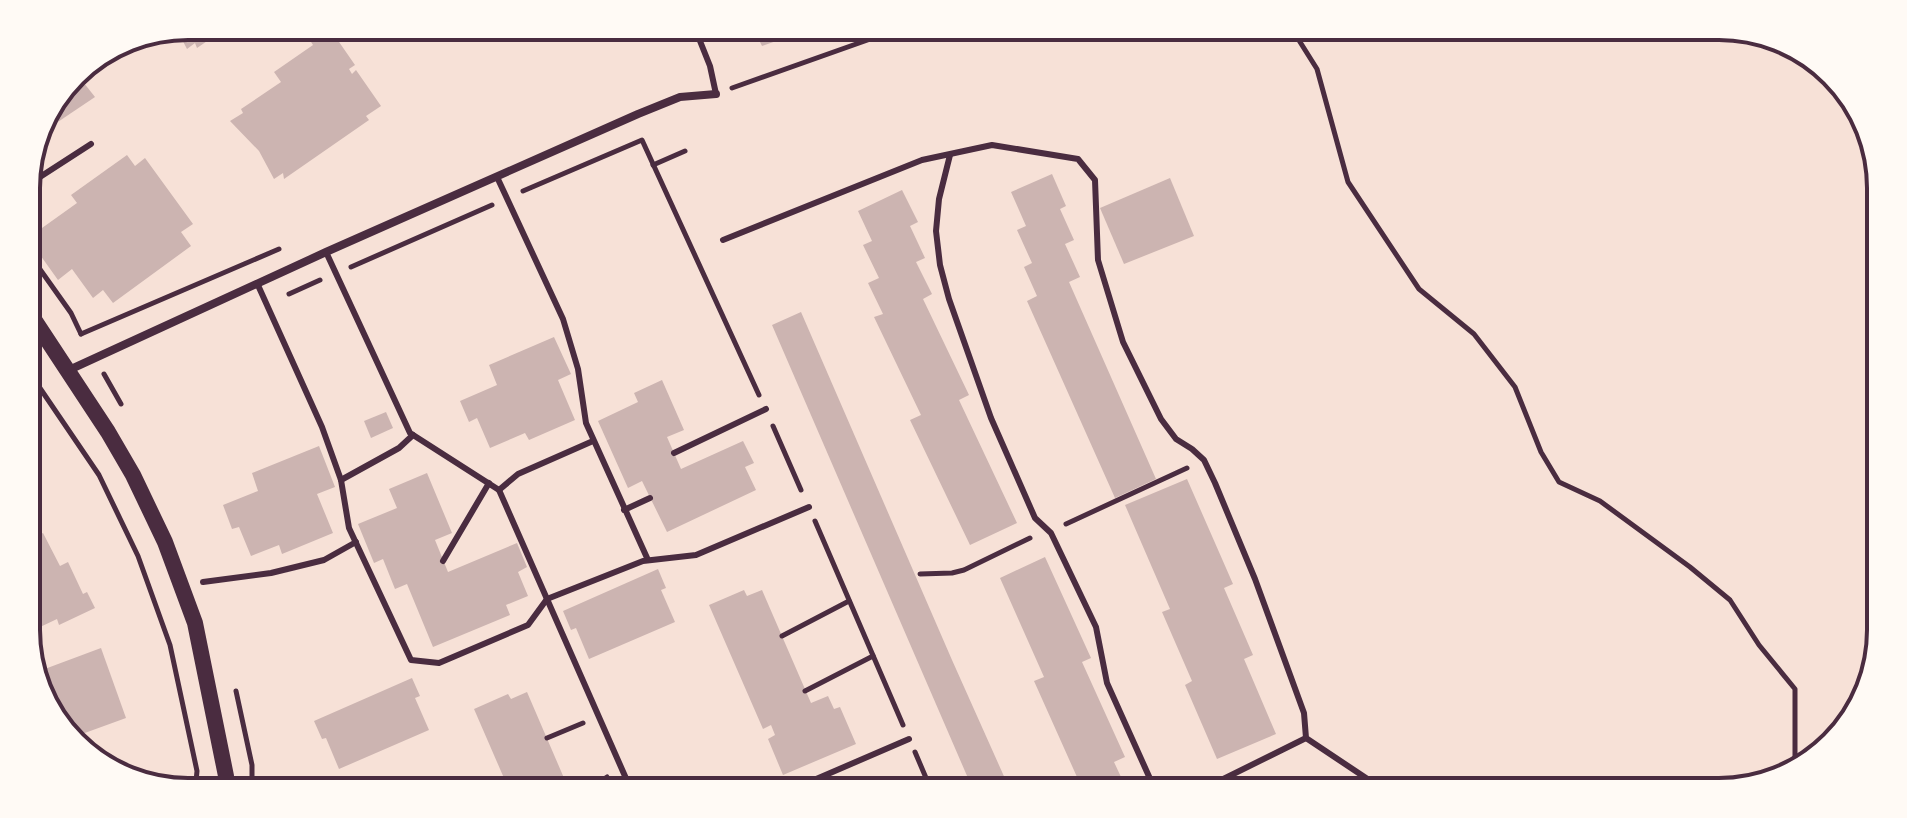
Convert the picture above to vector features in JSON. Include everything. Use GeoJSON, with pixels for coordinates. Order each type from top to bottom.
{"type":"FeatureCollection","features":[{"type":"Feature","properties":{"kind":"main road"},"geometry":{"type":"LineString","coordinates":[[40,328],[133,475],[165,542],[195,623],[226,778]]}},
{"type":"Feature","properties":{"kind":"street"},"geometry":{"type":"LineString","coordinates":[[69,370],[257,282],[680,97],[716,94]]}},
{"type":"Feature","properties":{"kind":"lane"},"geometry":{"type":"LineString","coordinates":[[700,40],[716,94]]}},
{"type":"Feature","properties":{"kind":"lane"},"geometry":{"type":"LineString","coordinates":[[40,177],[91,144]]}},
{"type":"Feature","properties":{"kind":"lane"},"geometry":{"type":"LineString","coordinates":[[723,240],[922,160],[992,145],[1078,159],[1095,180],[1098,260],[1123,342],[1161,419],[1176,439],[1204,460],[1215,483],[1255,579],[1304,713],[1306,738]]}},
{"type":"Feature","properties":{"kind":"lane"},"geometry":{"type":"LineString","coordinates":[[950,155],[939,199],[936,231],[940,265],[949,299],[991,418],[1035,518],[1051,533],[1096,627],[1107,683],[1150,778]]}},
{"type":"Feature","properties":{"kind":"lane"},"geometry":{"type":"LineString","coordinates":[[497,177],[563,319],[578,369],[586,423],[648,560]]}},
{"type":"Feature","properties":{"kind":"lane"},"geometry":{"type":"LineString","coordinates":[[326,252],[413,435],[499,490],[626,778]]}},
{"type":"Feature","properties":{"kind":"lane"},"geometry":{"type":"LineString","coordinates":[[257,282],[322,427],[341,480],[343,506],[356,542],[411,660],[439,663],[528,625],[547,599],[648,560],[696,555],[809,507]]}},
{"type":"Feature","properties":{"kind":"lane"},"geometry":{"type":"LineString","coordinates":[[674,453],[766,409]]}},
{"type":"Feature","properties":{"kind":"lane"},"geometry":{"type":"LineString","coordinates":[[341,480],[399,448],[413,435]]}},
{"type":"Feature","properties":{"kind":"lane"},"geometry":{"type":"LineString","coordinates":[[499,490],[518,474],[593,441]]}},
{"type":"Feature","properties":{"kind":"lane"},"geometry":{"type":"LineString","coordinates":[[443,561],[489,483]]}},
{"type":"Feature","properties":{"kind":"lane"},"geometry":{"type":"LineString","coordinates":[[624,510],[650,498]]}},
{"type":"Feature","properties":{"kind":"lane"},"geometry":{"type":"LineString","coordinates":[[203,582],[271,573],[324,560],[356,542]]}},
{"type":"Feature","properties":{"kind":"lane"},"geometry":{"type":"LineString","coordinates":[[1225,778],[1306,738]]}},
{"type":"Feature","properties":{"kind":"lane"},"geometry":{"type":"LineString","coordinates":[[1306,738],[1366,778]]}},
{"type":"Feature","properties":{"kind":"lane"},"geometry":{"type":"LineString","coordinates":[[819,778],[909,739]]}},
{"type":"Feature","properties":{"kind":"path"},"geometry":{"type":"LineString","coordinates":[[716,94],[868,40]]}},
{"type":"Feature","properties":{"kind":"path"},"geometry":{"type":"LineString","coordinates":[[1299,40],[1317,69],[1348,182],[1419,289],[1474,334],[1515,387],[1541,452],[1559,482],[1600,501],[1730,600],[1759,645],[1795,689],[1795,757]]}},
{"type":"Feature","properties":{"kind":"path"},"geometry":{"type":"LineString","coordinates":[[267,304],[642,140],[766,409],[926,778]]}},
{"type":"Feature","properties":{"kind":"path"},"geometry":{"type":"LineString","coordinates":[[653,165],[685,151]]}},
{"type":"Feature","properties":{"kind":"path"},"geometry":{"type":"LineString","coordinates":[[105,375],[119,369]]}},
{"type":"Feature","properties":{"kind":"path"},"geometry":{"type":"LineString","coordinates":[[40,388],[99,475],[153,593],[170,645],[196,778]]}},
{"type":"Feature","properties":{"kind":"path"},"geometry":{"type":"LineString","coordinates":[[1058,527],[1194,464]]}},
{"type":"Feature","properties":{"kind":"path"},"geometry":{"type":"LineString","coordinates":[[920,574],[964,570],[1016,545]]}},
{"type":"Feature","properties":{"kind":"path"},"geometry":{"type":"LineString","coordinates":[[782,636],[849,601]]}},
{"type":"Feature","properties":{"kind":"path"},"geometry":{"type":"LineString","coordinates":[[805,691],[873,656]]}},
{"type":"Feature","properties":{"kind":"path"},"geometry":{"type":"LineString","coordinates":[[547,738],[598,716]]}},
{"type":"Feature","properties":{"kind":"path"},"geometry":{"type":"LineString","coordinates":[[605,778],[621,768]]}},
{"type":"Feature","properties":{"kind":"building"},"geometry":{"type":"Polygon","coordinates":[[[182,40],[209,40],[197,48],[195,43],[187,49],[182,40]]]}},
{"type":"Feature","properties":{"kind":"building"},"geometry":{"type":"Polygon","coordinates":[[[310,40],[338,40],[355,65],[349,69],[352,74],[356,70],[381,106],[366,116],[369,120],[284,179],[283,173],[274,179],[259,151],[230,121],[243,113],[241,109],[281,82],[274,72],[313,45],[310,40]]]}},
{"type":"Feature","properties":{"kind":"building"},"geometry":{"type":"Polygon","coordinates":[[[759,40],[779,40],[762,46],[759,40]]]}},
{"type":"Feature","properties":{"kind":"building"},"geometry":{"type":"Polygon","coordinates":[[[84,83],[95,97],[55,124],[84,83]]]}},
{"type":"Feature","properties":{"kind":"building"},"geometry":{"type":"Polygon","coordinates":[[[127,155],[135,166],[145,158],[193,224],[181,232],[191,246],[113,303],[103,290],[93,298],[72,269],[58,280],[40,255],[40,229],[77,203],[71,195],[127,155]]]}},
{"type":"Feature","properties":{"kind":"building"},"geometry":{"type":"Polygon","coordinates":[[[1052,174],[1066,206],[1060,209],[1074,240],[1065,244],[1080,277],[1069,282],[1156,479],[1115,498],[1027,301],[1037,296],[1024,267],[1032,263],[1017,230],[1026,226],[1011,192],[1052,174]]]}},
{"type":"Feature","properties":{"kind":"building"},"geometry":{"type":"Polygon","coordinates":[[[1170,178],[1194,236],[1124,264],[1100,208],[1170,178]]]}},
{"type":"Feature","properties":{"kind":"building"},"geometry":{"type":"Polygon","coordinates":[[[902,190],[918,222],[910,226],[925,258],[916,262],[932,294],[923,299],[969,395],[959,400],[1017,523],[970,545],[910,420],[921,415],[874,317],[883,314],[868,283],[879,278],[863,245],[872,241],[858,211],[902,190]]]}},
{"type":"Feature","properties":{"kind":"building"},"geometry":{"type":"Polygon","coordinates":[[[801,312],[1005,778],[968,778],[772,325],[801,312]]]}},
{"type":"Feature","properties":{"kind":"building"},"geometry":{"type":"Polygon","coordinates":[[[554,337],[571,374],[558,380],[575,420],[529,440],[525,433],[490,448],[477,418],[469,422],[460,401],[497,385],[489,365],[554,337]]]}},
{"type":"Feature","properties":{"kind":"building"},"geometry":{"type":"Polygon","coordinates":[[[662,380],[684,430],[667,437],[681,469],[743,441],[754,463],[745,467],[756,490],[667,532],[642,481],[628,488],[598,421],[638,402],[634,393],[662,380]]]}},
{"type":"Feature","properties":{"kind":"building"},"geometry":{"type":"Polygon","coordinates":[[[386,412],[393,428],[371,438],[364,421],[386,412]]]}},
{"type":"Feature","properties":{"kind":"building"},"geometry":{"type":"Polygon","coordinates":[[[319,446],[335,487],[317,494],[333,533],[282,554],[279,545],[251,556],[239,527],[232,529],[223,505],[258,491],[252,473],[319,446]]]}},
{"type":"Feature","properties":{"kind":"building"},"geometry":{"type":"Polygon","coordinates":[[[427,473],[452,533],[435,540],[448,572],[517,543],[527,567],[518,572],[528,596],[506,605],[510,615],[433,647],[407,584],[395,589],[383,559],[374,563],[358,524],[397,508],[389,489],[427,473]]]}},
{"type":"Feature","properties":{"kind":"building"},"geometry":{"type":"Polygon","coordinates":[[[1187,479],[1233,584],[1224,588],[1253,655],[1244,659],[1276,734],[1217,759],[1185,685],[1192,681],[1162,612],[1170,609],[1125,505],[1187,479]]]}},
{"type":"Feature","properties":{"kind":"building"},"geometry":{"type":"Polygon","coordinates":[[[43,533],[60,566],[68,562],[83,594],[87,592],[95,608],[59,625],[57,619],[40,627],[40,534],[43,533]]]}},
{"type":"Feature","properties":{"kind":"building"},"geometry":{"type":"Polygon","coordinates":[[[1045,557],[1091,658],[1082,662],[1125,757],[1114,762],[1121,778],[1075,778],[1034,681],[1044,677],[1000,578],[1045,557]]]}},
{"type":"Feature","properties":{"kind":"building"},"geometry":{"type":"Polygon","coordinates":[[[658,569],[666,588],[661,590],[675,622],[589,659],[576,628],[571,630],[563,611],[658,569]]]}},
{"type":"Feature","properties":{"kind":"building"},"geometry":{"type":"Polygon","coordinates":[[[744,590],[747,596],[762,590],[811,703],[828,696],[834,709],[840,707],[856,744],[783,775],[768,739],[775,735],[771,725],[763,729],[709,605],[744,590]]]}},
{"type":"Feature","properties":{"kind":"building"},"geometry":{"type":"Polygon","coordinates":[[[101,648],[126,718],[82,734],[60,704],[45,669],[101,648]]]}},
{"type":"Feature","properties":{"kind":"building"},"geometry":{"type":"Polygon","coordinates":[[[412,678],[420,696],[415,698],[429,730],[339,769],[326,738],[322,739],[314,721],[412,678]]]}},
{"type":"Feature","properties":{"kind":"building"},"geometry":{"type":"Polygon","coordinates":[[[527,692],[564,778],[504,778],[474,709],[508,694],[511,699],[527,692]]]}}]}
